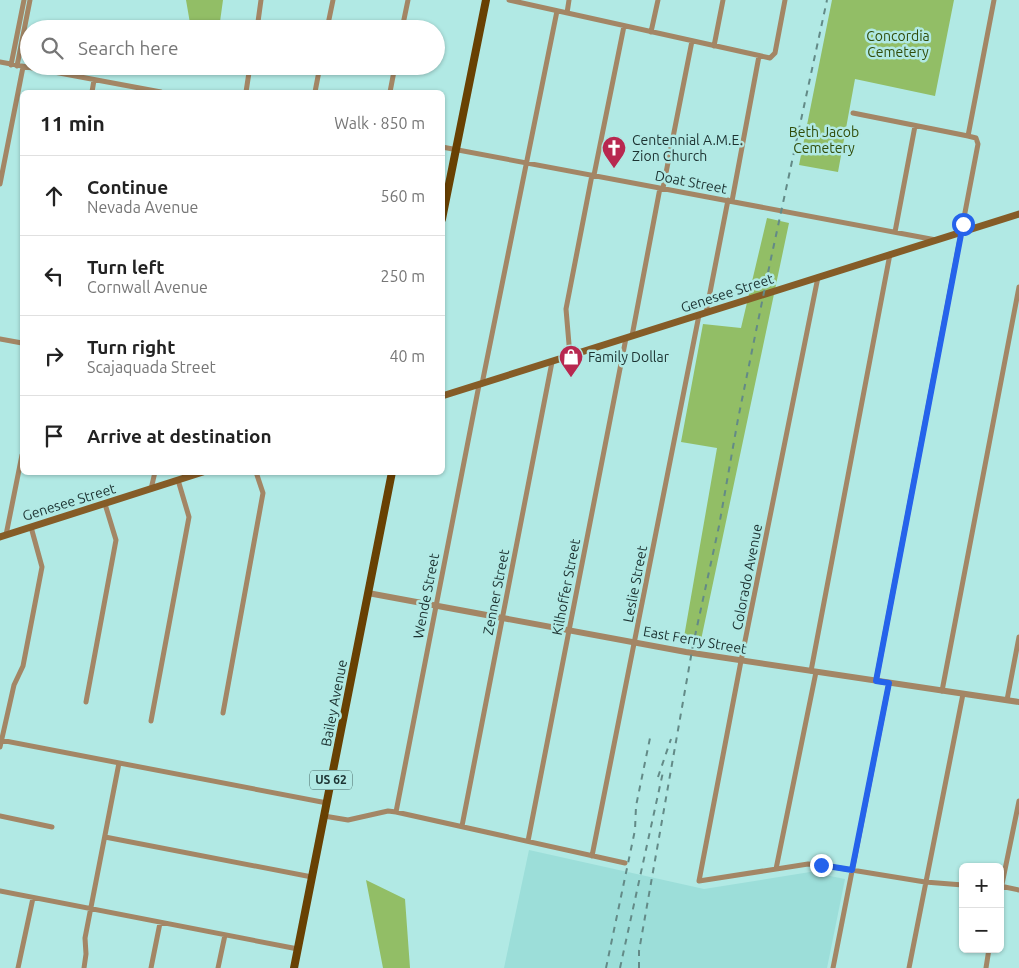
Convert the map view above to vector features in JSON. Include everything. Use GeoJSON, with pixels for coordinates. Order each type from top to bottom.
{"type":"FeatureCollection","features":[{"type":"Feature","properties":{"kind":"main road"},"geometry":{"type":"LineString","coordinates":[[445,207],[486,0]]}},
{"type":"Feature","properties":{"kind":"main road","name":"Genesee Street"},"geometry":{"type":"LineString","coordinates":[[445,395],[1019,214]]}},
{"type":"Feature","properties":{"kind":"main road","name":"Genesee Street"},"geometry":{"type":"LineString","coordinates":[[3,536],[194,475]]}},
{"type":"Feature","properties":{"kind":"main road","name":"Bailey Avenue"},"geometry":{"type":"LineString","coordinates":[[294,968],[391,475]]}},
{"type":"Feature","properties":{"kind":"street"},"geometry":{"type":"LineString","coordinates":[[22,20],[24,0]]}},
{"type":"Feature","properties":{"kind":"street"},"geometry":{"type":"LineString","coordinates":[[26,20],[30,0]]}},
{"type":"Feature","properties":{"kind":"street"},"geometry":{"type":"LineString","coordinates":[[258,20],[262,0]]}},
{"type":"Feature","properties":{"kind":"street"},"geometry":{"type":"LineString","coordinates":[[329,20],[333,0]]}},
{"type":"Feature","properties":{"kind":"street"},"geometry":{"type":"LineString","coordinates":[[404,20],[408,0]]}},
{"type":"Feature","properties":{"kind":"street"},"geometry":{"type":"LineString","coordinates":[[509,0],[770,58],[774,56],[785,0]]}},
{"type":"Feature","properties":{"kind":"street"},"geometry":{"type":"LineString","coordinates":[[567,13],[570,0]]}},
{"type":"Feature","properties":{"kind":"street"},"geometry":{"type":"LineString","coordinates":[[652,32],[658,0]]}},
{"type":"Feature","properties":{"kind":"street"},"geometry":{"type":"LineString","coordinates":[[714,46],[723,0]]}},
{"type":"Feature","properties":{"kind":"street"},"geometry":{"type":"LineString","coordinates":[[968,136],[994,0]]}},
{"type":"Feature","properties":{"kind":"street","name":"Wende Street"},"geometry":{"type":"LineString","coordinates":[[396,812],[480,384],[557,10]]}},
{"type":"Feature","properties":{"kind":"street"},"geometry":{"type":"LineString","coordinates":[[570,356],[566,309],[624,26]]}},
{"type":"Feature","properties":{"kind":"street"},"geometry":{"type":"LineString","coordinates":[[0,184],[20,38]]}},
{"type":"Feature","properties":{"kind":"street","name":"Kilhoffer Street"},"geometry":{"type":"LineString","coordinates":[[528,841],[629,337],[692,41]]}},
{"type":"Feature","properties":{"kind":"street"},"geometry":{"type":"LineString","coordinates":[[17,66],[20,51]]}},
{"type":"Feature","properties":{"kind":"street","name":"Leslie Street"},"geometry":{"type":"LineString","coordinates":[[592,856],[703,314],[730,201],[760,56]]}},
{"type":"Feature","properties":{"kind":"street"},"geometry":{"type":"LineString","coordinates":[[0,62],[20,67]]}},
{"type":"Feature","properties":{"kind":"street"},"geometry":{"type":"LineString","coordinates":[[66,75],[150,90]]}},
{"type":"Feature","properties":{"kind":"street"},"geometry":{"type":"LineString","coordinates":[[246,90],[249,75]]}},
{"type":"Feature","properties":{"kind":"street"},"geometry":{"type":"LineString","coordinates":[[315,90],[318,75]]}},
{"type":"Feature","properties":{"kind":"street"},"geometry":{"type":"LineString","coordinates":[[390,90],[393,75]]}},
{"type":"Feature","properties":{"kind":"street"},"geometry":{"type":"LineString","coordinates":[[92,90],[94,80]]}},
{"type":"Feature","properties":{"kind":"street"},"geometry":{"type":"LineString","coordinates":[[853,113],[968,136],[976,138],[978,144],[876,681]]}},
{"type":"Feature","properties":{"kind":"street"},"geometry":{"type":"LineString","coordinates":[[895,232],[915,126]]}},
{"type":"Feature","properties":{"kind":"street","name":"Doat Street"},"geometry":{"type":"LineString","coordinates":[[445,148],[936,240]]}},
{"type":"Feature","properties":{"kind":"street"},"geometry":{"type":"LineString","coordinates":[[890,254],[776,869],[808,864],[925,882],[959,885]]}},
{"type":"Feature","properties":{"kind":"street","name":"Colorado Avenue"},"geometry":{"type":"LineString","coordinates":[[776,869],[699,881],[818,277]]}},
{"type":"Feature","properties":{"kind":"street"},"geometry":{"type":"LineString","coordinates":[[942,690],[1019,287]]}},
{"type":"Feature","properties":{"kind":"street"},"geometry":{"type":"LineString","coordinates":[[0,339],[20,344]]}},
{"type":"Feature","properties":{"kind":"street","name":"Zenner Street"},"geometry":{"type":"LineString","coordinates":[[462,826],[552,362]]}},
{"type":"Feature","properties":{"kind":"street"},"geometry":{"type":"LineString","coordinates":[[3,536],[20,464]]}},
{"type":"Feature","properties":{"kind":"street"},"geometry":{"type":"LineString","coordinates":[[151,489],[154,475]]}},
{"type":"Feature","properties":{"kind":"street"},"geometry":{"type":"LineString","coordinates":[[223,713],[263,493],[257,475]]}},
{"type":"Feature","properties":{"kind":"street"},"geometry":{"type":"LineString","coordinates":[[151,721],[189,516],[178,480]]}},
{"type":"Feature","properties":{"kind":"street"},"geometry":{"type":"LineString","coordinates":[[86,702],[116,540],[105,504]]}},
{"type":"Feature","properties":{"kind":"street"},"geometry":{"type":"LineString","coordinates":[[0,747],[14,685],[23,666],[42,567],[31,527]]}},
{"type":"Feature","properties":{"kind":"street","name":"East Ferry Street"},"geometry":{"type":"LineString","coordinates":[[368,593],[741,661],[1019,702]]}},
{"type":"Feature","properties":{"kind":"street"},"geometry":{"type":"LineString","coordinates":[[1007,700],[1019,637]]}},
{"type":"Feature","properties":{"kind":"street"},"geometry":{"type":"LineString","coordinates":[[833,968],[889,683]]}},
{"type":"Feature","properties":{"kind":"street"},"geometry":{"type":"LineString","coordinates":[[909,968],[964,694]]}},
{"type":"Feature","properties":{"kind":"street"},"geometry":{"type":"LineString","coordinates":[[1,740],[327,803]]}},
{"type":"Feature","properties":{"kind":"street"},"geometry":{"type":"LineString","coordinates":[[84,968],[86,954],[85,938],[119,764]]}},
{"type":"Feature","properties":{"kind":"street"},"geometry":{"type":"LineString","coordinates":[[1004,872],[1019,801]]}},
{"type":"Feature","properties":{"kind":"street"},"geometry":{"type":"LineString","coordinates":[[324,816],[348,820],[388,811],[396,812],[625,863]]}},
{"type":"Feature","properties":{"kind":"street"},"geometry":{"type":"LineString","coordinates":[[0,816],[52,827]]}},
{"type":"Feature","properties":{"kind":"street"},"geometry":{"type":"LineString","coordinates":[[105,837],[312,877]]}},
{"type":"Feature","properties":{"kind":"street"},"geometry":{"type":"LineString","coordinates":[[1004,887],[1019,890]]}},
{"type":"Feature","properties":{"kind":"street"},"geometry":{"type":"LineString","coordinates":[[0,891],[298,949]]}},
{"type":"Feature","properties":{"kind":"street"},"geometry":{"type":"LineString","coordinates":[[18,968],[32,898]]}},
{"type":"Feature","properties":{"kind":"street"},"geometry":{"type":"LineString","coordinates":[[151,968],[160,923]]}},
{"type":"Feature","properties":{"kind":"street"},"geometry":{"type":"LineString","coordinates":[[218,968],[225,935]]}},
{"type":"Feature","properties":{"kind":"street"},"geometry":{"type":"LineString","coordinates":[[986,968],[988,953]]}},
{"type":"Feature","properties":{"kind":"shaded area"},"geometry":{"type":"Polygon","coordinates":[[[529,850],[704,889],[810,872],[845,879],[827,968],[504,968],[529,850]]]}},
{"type":"Feature","properties":{"kind":"green space"},"geometry":{"type":"Polygon","coordinates":[[[186,0],[223,0],[220,20],[189,20],[186,0]]]}},
{"type":"Feature","properties":{"kind":"green space","name":"Concordia Cemetery"},"geometry":{"type":"Polygon","coordinates":[[[832,0],[954,0],[935,96],[855,79],[838,172],[799,165],[832,0]]]}},
{"type":"Feature","properties":{"kind":"green space"},"geometry":{"type":"Polygon","coordinates":[[[767,218],[789,223],[701,640],[684,637],[717,448],[681,442],[703,324],[741,328],[767,218]]]}},
{"type":"Feature","properties":{"kind":"green space"},"geometry":{"type":"Polygon","coordinates":[[[366,880],[405,899],[410,968],[383,968],[366,880]]]}},
{"type":"Feature","properties":{"kind":"railway"},"geometry":{"type":"LineString","coordinates":[[639,968],[639,951],[693,645],[719,526],[738,419],[770,263],[827,0]]}},
{"type":"Feature","properties":{"kind":"railway"},"geometry":{"type":"LineString","coordinates":[[606,968],[635,830],[636,806],[650,738]]}},
{"type":"Feature","properties":{"kind":"railway"},"geometry":{"type":"LineString","coordinates":[[658,777],[671,739]]}},
{"type":"Feature","properties":{"kind":"railway"},"geometry":{"type":"LineString","coordinates":[[620,968],[663,772]]}},
{"type":"Feature","properties":{"kind":"place","name":"Centennial A.M.E. Zion Church"},"geometry":{"type":"Point","coordinates":[614,169]}},
{"type":"Feature","properties":{"kind":"place","name":"Family Dollar"},"geometry":{"type":"Point","coordinates":[571,378]}},
{"type":"Feature","properties":{"kind":"route"},"geometry":{"type":"LineString","coordinates":[[821,865],[852,870],[889,683],[876,681],[963,224]]}},
{"type":"Feature","properties":{"kind":"park label","name":"Beth Jacob Cemetery"},"geometry":{"type":"Point","coordinates":[824,140]}}]}
